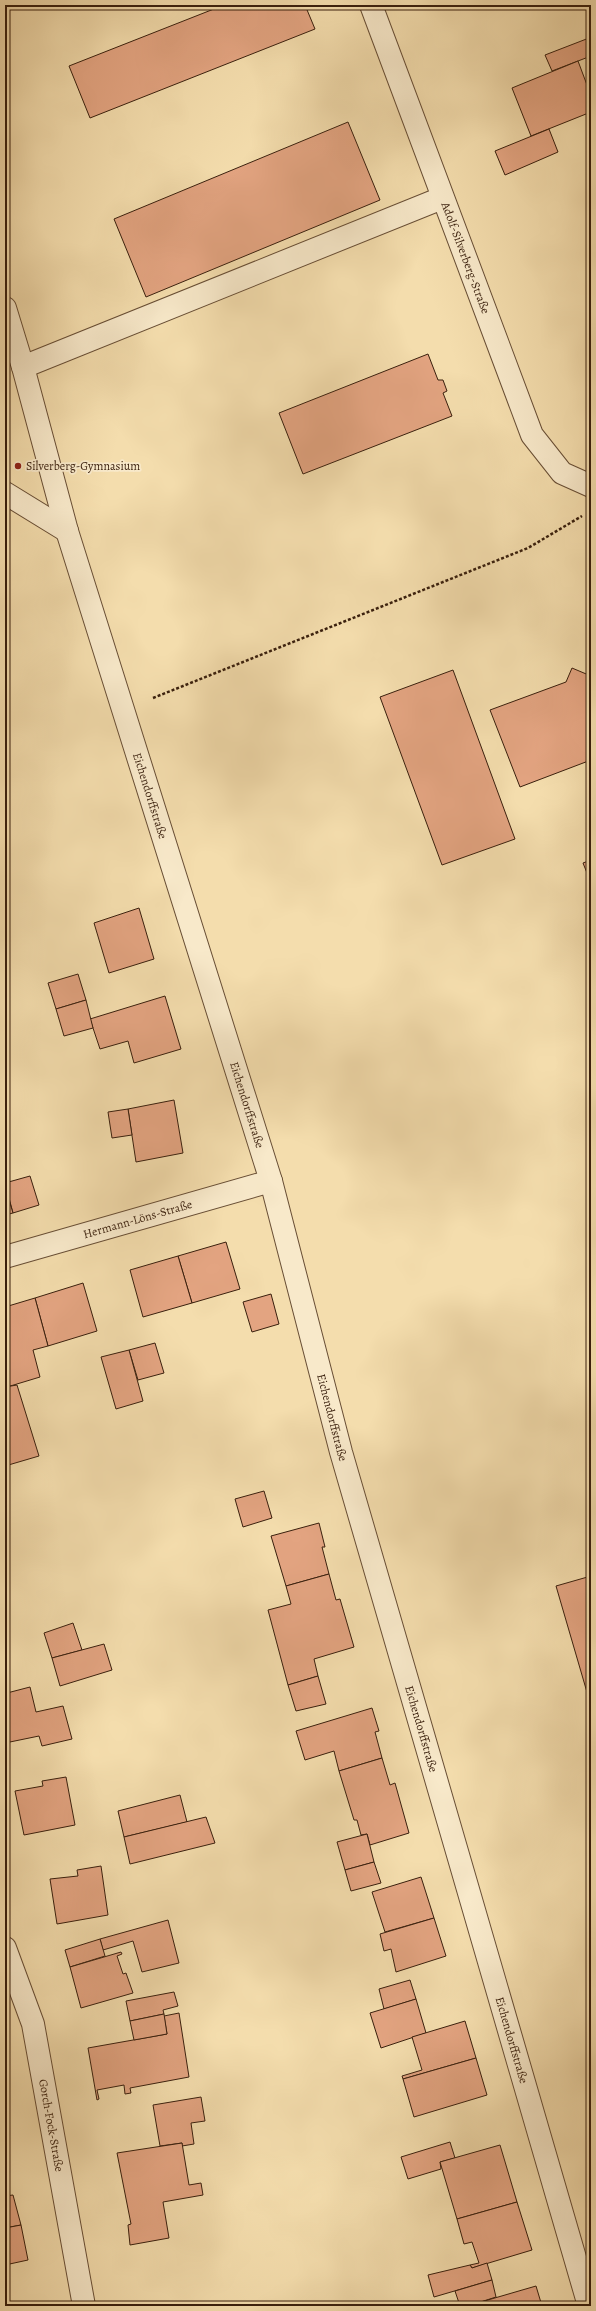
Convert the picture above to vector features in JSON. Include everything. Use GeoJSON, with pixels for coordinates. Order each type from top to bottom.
{"type":"FeatureCollection","features":[{"type":"Feature","properties":{"kind":"street","name":"Adolf-Silverberg-Straße"},"geometry":{"type":"LineString","coordinates":[[371,5],[532,435],[562,473],[591,486]]}},
{"type":"Feature","properties":{"kind":"street"},"geometry":{"type":"LineString","coordinates":[[24,368],[442,198]]}},
{"type":"Feature","properties":{"kind":"street","name":"Eichendorffstraße"},"geometry":{"type":"LineString","coordinates":[[5,308],[24,368],[67,531],[271,1181],[341,1452],[589,2306]]}},
{"type":"Feature","properties":{"kind":"street"},"geometry":{"type":"LineString","coordinates":[[5,493],[67,531]]}},
{"type":"Feature","properties":{"kind":"street","name":"Hermann-Löns-Straße"},"geometry":{"type":"LineString","coordinates":[[5,1257],[271,1181]]}},
{"type":"Feature","properties":{"kind":"street","name":"Gorch-Fock-Straße"},"geometry":{"type":"LineString","coordinates":[[5,1948],[33,2024],[84,2306]]}},
{"type":"Feature","properties":{"kind":"path"},"geometry":{"type":"LineString","coordinates":[[122,710],[528,548],[585,514]]}},
{"type":"Feature","properties":{"kind":"building"},"geometry":{"type":"Polygon","coordinates":[[[224,5],[305,5],[315,29],[90,118],[69,66],[224,5]]]}},
{"type":"Feature","properties":{"kind":"building"},"geometry":{"type":"Polygon","coordinates":[[[589,38],[591,56],[552,71],[545,55],[589,38]]]}},
{"type":"Feature","properties":{"kind":"building"},"geometry":{"type":"Polygon","coordinates":[[[578,61],[587,85],[591,86],[591,112],[531,136],[512,88],[578,61]]]}},
{"type":"Feature","properties":{"kind":"building"},"geometry":{"type":"Polygon","coordinates":[[[348,122],[380,200],[146,297],[114,219],[348,122]]]}},
{"type":"Feature","properties":{"kind":"building"},"geometry":{"type":"Polygon","coordinates":[[[549,129],[558,152],[505,175],[495,151],[549,129]]]}},
{"type":"Feature","properties":{"kind":"building"},"geometry":{"type":"Polygon","coordinates":[[[428,354],[438,380],[443,380],[447,391],[443,393],[452,416],[303,474],[279,413],[428,354]]]}},
{"type":"Feature","properties":{"kind":"building"},"geometry":{"type":"Polygon","coordinates":[[[572,668],[591,676],[591,760],[520,787],[490,710],[566,682],[572,668]]]}},
{"type":"Feature","properties":{"kind":"building"},"geometry":{"type":"Polygon","coordinates":[[[453,670],[515,839],[442,865],[380,697],[453,670]]]}},
{"type":"Feature","properties":{"kind":"building"},"geometry":{"type":"Polygon","coordinates":[[[591,860],[591,883],[583,863],[591,860]]]}},
{"type":"Feature","properties":{"kind":"building"},"geometry":{"type":"Polygon","coordinates":[[[139,908],[154,959],[109,973],[94,923],[139,908]]]}},
{"type":"Feature","properties":{"kind":"building"},"geometry":{"type":"Polygon","coordinates":[[[78,974],[86,1000],[56,1009],[48,983],[78,974]]]}},
{"type":"Feature","properties":{"kind":"building"},"geometry":{"type":"Polygon","coordinates":[[[165,996],[181,1049],[134,1063],[128,1041],[100,1049],[90,1019],[165,996]]]}},
{"type":"Feature","properties":{"kind":"building"},"geometry":{"type":"Polygon","coordinates":[[[86,1000],[93,1028],[64,1036],[56,1009],[86,1000]]]}},
{"type":"Feature","properties":{"kind":"building"},"geometry":{"type":"Polygon","coordinates":[[[174,1100],[183,1153],[136,1162],[128,1109],[174,1100]]]}},
{"type":"Feature","properties":{"kind":"building"},"geometry":{"type":"Polygon","coordinates":[[[128,1109],[132,1135],[112,1138],[108,1112],[128,1109]]]}},
{"type":"Feature","properties":{"kind":"building"},"geometry":{"type":"Polygon","coordinates":[[[30,1176],[39,1205],[13,1213],[5,1183],[30,1176]]]}},
{"type":"Feature","properties":{"kind":"building"},"geometry":{"type":"Polygon","coordinates":[[[5,1187],[13,1213],[5,1215],[5,1187]]]}},
{"type":"Feature","properties":{"kind":"building"},"geometry":{"type":"Polygon","coordinates":[[[226,1242],[240,1289],[192,1303],[178,1256],[226,1242]]]}},
{"type":"Feature","properties":{"kind":"building"},"geometry":{"type":"Polygon","coordinates":[[[178,1256],[192,1303],[143,1317],[130,1270],[178,1256]]]}},
{"type":"Feature","properties":{"kind":"building"},"geometry":{"type":"Polygon","coordinates":[[[83,1283],[97,1331],[48,1346],[35,1298],[83,1283]]]}},
{"type":"Feature","properties":{"kind":"building"},"geometry":{"type":"Polygon","coordinates":[[[271,1294],[279,1324],[252,1332],[243,1302],[271,1294]]]}},
{"type":"Feature","properties":{"kind":"building"},"geometry":{"type":"Polygon","coordinates":[[[35,1298],[48,1346],[33,1350],[40,1377],[7,1387],[5,1379],[5,1307],[35,1298]]]}},
{"type":"Feature","properties":{"kind":"building"},"geometry":{"type":"Polygon","coordinates":[[[155,1343],[164,1373],[138,1380],[129,1350],[155,1343]]]}},
{"type":"Feature","properties":{"kind":"building"},"geometry":{"type":"Polygon","coordinates":[[[129,1350],[143,1401],[116,1409],[101,1357],[129,1350]]]}},
{"type":"Feature","properties":{"kind":"building"},"geometry":{"type":"Polygon","coordinates":[[[17,1385],[39,1456],[5,1466],[5,1387],[17,1385]]]}},
{"type":"Feature","properties":{"kind":"building"},"geometry":{"type":"Polygon","coordinates":[[[264,1491],[272,1518],[243,1527],[235,1499],[264,1491]]]}},
{"type":"Feature","properties":{"kind":"building"},"geometry":{"type":"Polygon","coordinates":[[[319,1523],[325,1547],[322,1547],[329,1574],[286,1586],[271,1536],[319,1523]]]}},
{"type":"Feature","properties":{"kind":"building"},"geometry":{"type":"Polygon","coordinates":[[[329,1574],[336,1600],[340,1599],[354,1647],[314,1659],[318,1676],[288,1685],[268,1610],[291,1604],[286,1586],[329,1574]]]}},
{"type":"Feature","properties":{"kind":"building"},"geometry":{"type":"Polygon","coordinates":[[[591,1576],[591,1706],[556,1586],[591,1576]]]}},
{"type":"Feature","properties":{"kind":"building"},"geometry":{"type":"Polygon","coordinates":[[[73,1623],[82,1650],[52,1658],[44,1633],[73,1623]]]}},
{"type":"Feature","properties":{"kind":"building"},"geometry":{"type":"Polygon","coordinates":[[[104,1644],[112,1670],[60,1686],[52,1658],[104,1644]]]}},
{"type":"Feature","properties":{"kind":"building"},"geometry":{"type":"Polygon","coordinates":[[[318,1676],[326,1704],[296,1711],[288,1685],[318,1676]]]}},
{"type":"Feature","properties":{"kind":"building"},"geometry":{"type":"Polygon","coordinates":[[[30,1687],[36,1712],[63,1706],[72,1739],[42,1746],[39,1736],[5,1743],[5,1698],[8,1697],[7,1693],[30,1687]]]}},
{"type":"Feature","properties":{"kind":"building"},"geometry":{"type":"Polygon","coordinates":[[[372,1708],[379,1731],[375,1732],[382,1758],[339,1771],[334,1751],[305,1760],[296,1731],[372,1708]]]}},
{"type":"Feature","properties":{"kind":"building"},"geometry":{"type":"Polygon","coordinates":[[[382,1758],[390,1785],[395,1783],[409,1833],[370,1845],[367,1834],[361,1835],[357,1820],[354,1820],[339,1771],[382,1758]]]}},
{"type":"Feature","properties":{"kind":"building"},"geometry":{"type":"Polygon","coordinates":[[[66,1777],[75,1825],[24,1835],[15,1791],[43,1786],[42,1781],[66,1777]]]}},
{"type":"Feature","properties":{"kind":"building"},"geometry":{"type":"Polygon","coordinates":[[[180,1795],[187,1822],[124,1837],[118,1811],[180,1795]]]}},
{"type":"Feature","properties":{"kind":"building"},"geometry":{"type":"Polygon","coordinates":[[[206,1817],[215,1843],[130,1864],[124,1837],[206,1817]]]}},
{"type":"Feature","properties":{"kind":"building"},"geometry":{"type":"Polygon","coordinates":[[[367,1834],[374,1862],[345,1870],[337,1842],[367,1834]]]}},
{"type":"Feature","properties":{"kind":"building"},"geometry":{"type":"Polygon","coordinates":[[[374,1862],[381,1883],[351,1891],[345,1870],[374,1862]]]}},
{"type":"Feature","properties":{"kind":"building"},"geometry":{"type":"Polygon","coordinates":[[[101,1866],[108,1915],[57,1924],[50,1879],[78,1876],[77,1870],[101,1866]]]}},
{"type":"Feature","properties":{"kind":"building"},"geometry":{"type":"Polygon","coordinates":[[[421,1877],[434,1918],[385,1932],[372,1892],[421,1877]]]}},
{"type":"Feature","properties":{"kind":"building"},"geometry":{"type":"Polygon","coordinates":[[[434,1918],[446,1956],[396,1972],[391,1949],[384,1951],[380,1934],[434,1918]]]}},
{"type":"Feature","properties":{"kind":"building"},"geometry":{"type":"Polygon","coordinates":[[[168,1920],[179,1963],[142,1972],[133,1941],[103,1950],[100,1939],[168,1920]]]}},
{"type":"Feature","properties":{"kind":"building"},"geometry":{"type":"Polygon","coordinates":[[[100,1939],[105,1956],[70,1967],[65,1950],[100,1939]]]}},
{"type":"Feature","properties":{"kind":"building"},"geometry":{"type":"Polygon","coordinates":[[[121,1952],[122,1954],[117,1956],[123,1974],[126,1973],[133,1993],[81,2008],[70,1967],[121,1952]]]}},
{"type":"Feature","properties":{"kind":"building"},"geometry":{"type":"Polygon","coordinates":[[[410,1980],[416,1999],[384,2009],[379,1989],[410,1980]]]}},
{"type":"Feature","properties":{"kind":"building"},"geometry":{"type":"Polygon","coordinates":[[[174,1992],[178,2006],[163,2010],[164,2014],[130,2021],[126,2001],[174,1992]]]}},
{"type":"Feature","properties":{"kind":"building"},"geometry":{"type":"Polygon","coordinates":[[[416,1999],[426,2033],[381,2048],[370,2013],[416,1999]]]}},
{"type":"Feature","properties":{"kind":"building"},"geometry":{"type":"Polygon","coordinates":[[[179,2013],[189,2077],[130,2088],[131,2093],[125,2094],[124,2085],[97,2090],[99,2099],[97,2100],[88,2048],[167,2034],[164,2016],[179,2013]]]}},
{"type":"Feature","properties":{"kind":"building"},"geometry":{"type":"Polygon","coordinates":[[[164,2014],[167,2034],[134,2040],[130,2021],[164,2014]]]}},
{"type":"Feature","properties":{"kind":"building"},"geometry":{"type":"Polygon","coordinates":[[[465,2021],[476,2058],[403,2079],[402,2076],[422,2070],[412,2037],[465,2021]]]}},
{"type":"Feature","properties":{"kind":"building"},"geometry":{"type":"Polygon","coordinates":[[[476,2058],[487,2095],[414,2117],[403,2079],[476,2058]]]}},
{"type":"Feature","properties":{"kind":"building"},"geometry":{"type":"Polygon","coordinates":[[[201,2097],[205,2121],[191,2123],[194,2144],[182,2146],[182,2143],[160,2146],[153,2105],[201,2097]]]}},
{"type":"Feature","properties":{"kind":"building"},"geometry":{"type":"Polygon","coordinates":[[[450,2142],[455,2158],[440,2162],[441,2169],[408,2179],[401,2157],[450,2142]]]}},
{"type":"Feature","properties":{"kind":"building"},"geometry":{"type":"Polygon","coordinates":[[[182,2143],[189,2185],[201,2183],[203,2195],[163,2202],[169,2238],[130,2245],[128,2225],[131,2224],[117,2153],[182,2143]]]}},
{"type":"Feature","properties":{"kind":"building"},"geometry":{"type":"Polygon","coordinates":[[[500,2145],[517,2202],[457,2219],[440,2162],[500,2145]]]}},
{"type":"Feature","properties":{"kind":"building"},"geometry":{"type":"Polygon","coordinates":[[[13,2195],[21,2225],[5,2228],[5,2196],[13,2195]]]}},
{"type":"Feature","properties":{"kind":"building"},"geometry":{"type":"Polygon","coordinates":[[[517,2202],[532,2250],[472,2268],[470,2265],[479,2263],[472,2242],[464,2244],[457,2219],[517,2202]]]}},
{"type":"Feature","properties":{"kind":"building"},"geometry":{"type":"Polygon","coordinates":[[[21,2225],[28,2260],[5,2265],[5,2228],[21,2225]]]}},
{"type":"Feature","properties":{"kind":"building"},"geometry":{"type":"Polygon","coordinates":[[[487,2263],[492,2280],[434,2297],[428,2275],[470,2265],[472,2268],[487,2263]]]}},
{"type":"Feature","properties":{"kind":"building"},"geometry":{"type":"Polygon","coordinates":[[[492,2280],[496,2297],[468,2306],[460,2306],[455,2291],[492,2280]]]}},
{"type":"Feature","properties":{"kind":"building"},"geometry":{"type":"Polygon","coordinates":[[[536,2286],[542,2306],[482,2306],[481,2302],[536,2286]]]}},
{"type":"Feature","properties":{"kind":"building"},"geometry":{"type":"Polygon","coordinates":[[[481,2302],[482,2306],[468,2306],[481,2302]]]}},
{"type":"Feature","properties":{"kind":"place","name":"Silverberg-Gymnasium"},"geometry":{"type":"Point","coordinates":[18,466]}}]}
